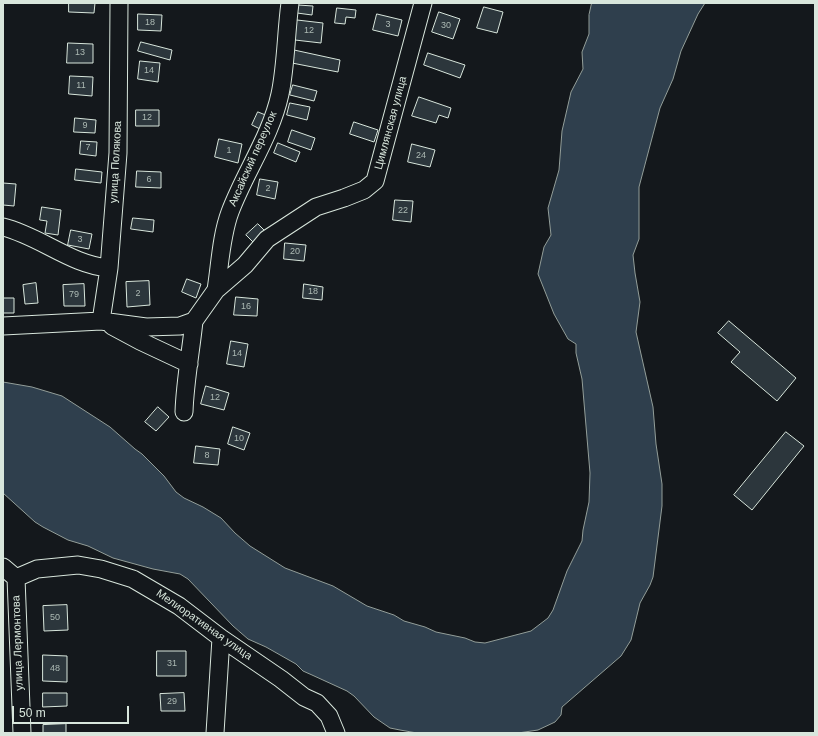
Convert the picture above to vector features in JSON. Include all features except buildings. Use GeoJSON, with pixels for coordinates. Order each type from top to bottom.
{"type":"FeatureCollection","features":[{"type":"Feature","properties":{"kind":"street","name":"улица Полякова"},"geometry":{"type":"LineString","coordinates":[[101,320],[109,268],[118,153],[120,3]]}},
{"type":"Feature","properties":{"kind":"street","name":"Аксайский переулок"},"geometry":{"type":"LineString","coordinates":[[216,290],[229,214],[261,146],[274,114],[280,94],[290,3]]}},
{"type":"Feature","properties":{"kind":"street","name":"Цимлянская улица"},"geometry":{"type":"LineString","coordinates":[[194,321],[216,290],[245,265],[267,239],[316,207],[364,190],[375,180],[423,3]]}},
{"type":"Feature","properties":{"kind":"street"},"geometry":{"type":"LineString","coordinates":[[3,227],[33,238],[56,251],[79,260],[99,267],[109,268]]}},
{"type":"Feature","properties":{"kind":"street"},"geometry":{"type":"LineString","coordinates":[[101,320],[140,341],[189,364]]}},
{"type":"Feature","properties":{"kind":"street"},"geometry":{"type":"LineString","coordinates":[[3,326],[101,320],[146,327],[180,326],[194,321],[185,387],[184,412]]}},
{"type":"Feature","properties":{"kind":"street","name":"Мелиоративная улица"},"geometry":{"type":"LineString","coordinates":[[9,572],[78,565],[101,569],[133,578],[179,606],[221,638],[281,678],[304,697],[317,703],[329,716],[336,733]]}},
{"type":"Feature","properties":{"kind":"street","name":"улица Лермонтова"},"geometry":{"type":"LineString","coordinates":[[9,572],[22,733]]}},
{"type":"Feature","properties":{"kind":"street"},"geometry":{"type":"LineString","coordinates":[[215,733],[221,638]]}},
{"type":"Feature","properties":{"kind":"water"},"geometry":{"type":"Polygon","coordinates":[[[592,3],[705,3],[698,14],[681,51],[673,79],[660,108],[639,187],[639,239],[633,255],[640,302],[636,332],[653,407],[656,444],[662,484],[662,506],[653,577],[640,603],[631,640],[621,656],[562,707],[561,715],[555,722],[538,730],[518,733],[417,733],[390,728],[374,717],[354,696],[347,691],[303,671],[296,664],[266,647],[248,639],[233,626],[188,579],[180,574],[153,569],[113,558],[88,546],[68,540],[35,522],[3,493],[3,382],[32,387],[62,396],[110,427],[142,454],[164,476],[176,492],[221,518],[250,546],[285,568],[333,586],[367,606],[436,632],[465,638],[475,642],[485,643],[531,631],[548,618],[553,610],[567,571],[582,541],[589,502],[590,473],[582,379],[576,353],[576,344],[568,339],[554,314],[538,274],[544,247],[551,235],[548,208],[559,170],[562,131],[571,92],[583,69],[582,52],[589,34],[589,15],[592,3]]]}}]}
